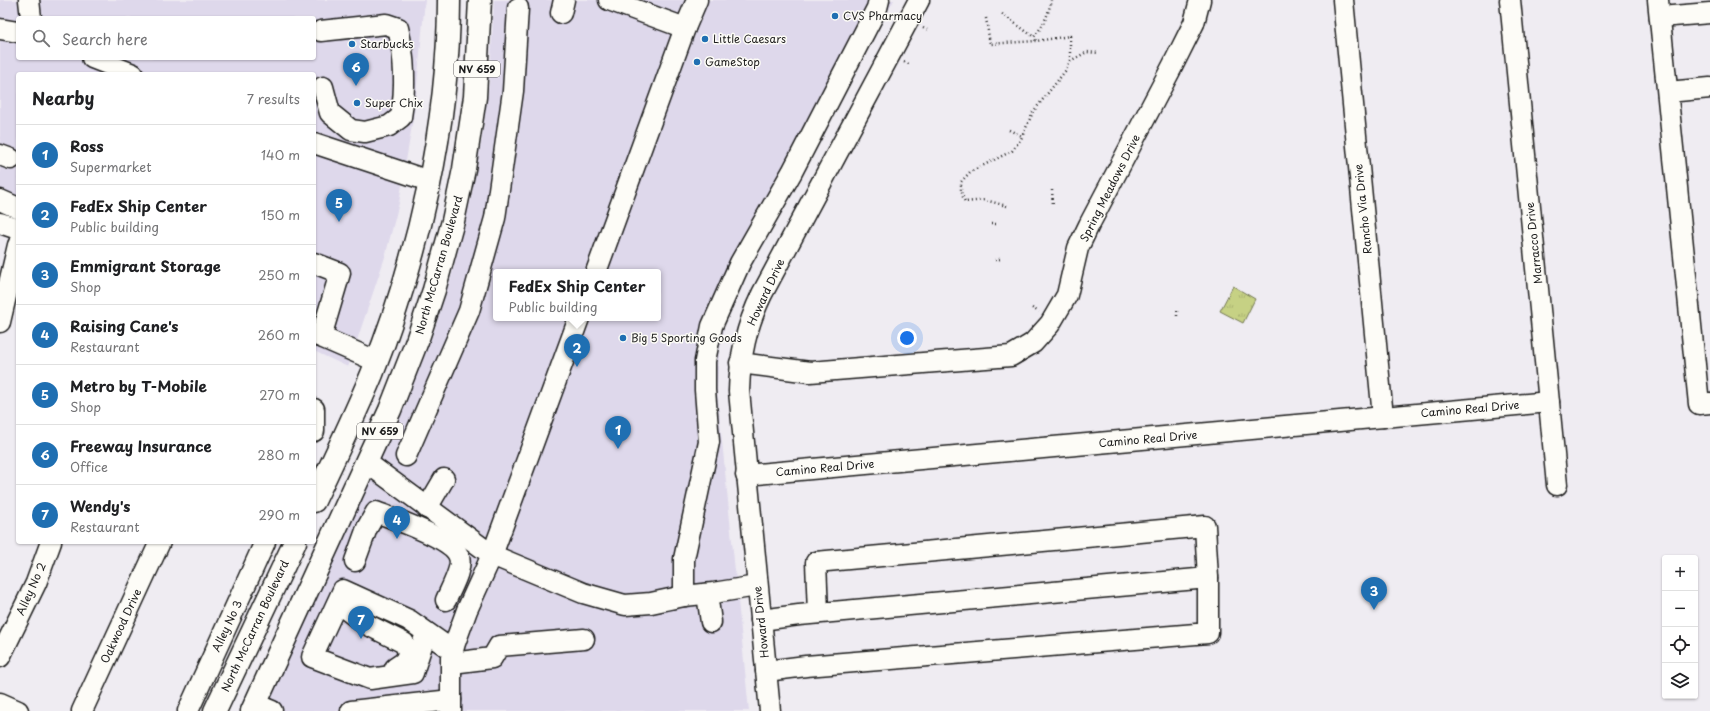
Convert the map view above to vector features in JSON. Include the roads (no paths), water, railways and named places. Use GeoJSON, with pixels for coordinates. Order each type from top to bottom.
{"type":"FeatureCollection","features":[{"type":"Feature","properties":{"kind":"main road","name":"North McCarran Boulevard"},"geometry":{"type":"LineString","coordinates":[[260,709],[366,462],[390,410],[417,341],[434,290],[453,221],[464,169],[475,97],[480,0]]}},
{"type":"Feature","properties":{"kind":"main road","name":"NV 659"},"geometry":{"type":"LineString","coordinates":[[316,496],[376,361],[389,326],[416,238],[429,181],[442,102],[447,53],[449,1]]}},
{"type":"Feature","properties":{"kind":"main road","name":"North McCarran Boulevard"},"geometry":{"type":"LineString","coordinates":[[215,711],[294,544]]}},
{"type":"Feature","properties":{"kind":"street"},"geometry":{"type":"LineString","coordinates":[[29,0],[31,16]]}},
{"type":"Feature","properties":{"kind":"street"},"geometry":{"type":"LineString","coordinates":[[609,0],[685,28]]}},
{"type":"Feature","properties":{"kind":"street"},"geometry":{"type":"LineString","coordinates":[[597,269],[685,28],[697,0]]}},
{"type":"Feature","properties":{"kind":"street"},"geometry":{"type":"LineString","coordinates":[[684,596],[684,559],[710,442],[705,390],[705,361],[712,326],[740,262],[792,172],[877,8],[879,0]]}},
{"type":"Feature","properties":{"kind":"street","name":"Howard Drive"},"geometry":{"type":"LineString","coordinates":[[770,711],[739,391],[740,363],[745,338],[754,310],[762,294],[919,0]]}},
{"type":"Feature","properties":{"kind":"street","name":"Spring Meadows Drive"},"geometry":{"type":"LineString","coordinates":[[740,363],[810,372],[1011,356],[1033,343],[1050,324],[1067,295],[1078,248],[1089,224],[1174,66],[1194,23],[1200,0]]}},
{"type":"Feature","properties":{"kind":"street","name":"Rancho Via Drive"},"geometry":{"type":"LineString","coordinates":[[1343,0],[1383,417]]}},
{"type":"Feature","properties":{"kind":"street","name":"Marracco Drive"},"geometry":{"type":"LineString","coordinates":[[1510,0],[1557,485]]}},
{"type":"Feature","properties":{"kind":"street"},"geometry":{"type":"LineString","coordinates":[[406,456],[469,311],[494,218],[513,91],[518,8]]}},
{"type":"Feature","properties":{"kind":"street"},"geometry":{"type":"LineString","coordinates":[[1710,12],[1659,9],[1700,404],[1710,403]]}},
{"type":"Feature","properties":{"kind":"street"},"geometry":{"type":"LineString","coordinates":[[321,31],[386,24],[398,28],[402,42],[405,94],[401,117],[389,126],[365,132],[350,130],[330,114],[323,87]]}},
{"type":"Feature","properties":{"kind":"street"},"geometry":{"type":"LineString","coordinates":[[0,29],[16,32]]}},
{"type":"Feature","properties":{"kind":"street"},"geometry":{"type":"LineString","coordinates":[[97,60],[128,72]]}},
{"type":"Feature","properties":{"kind":"street"},"geometry":{"type":"LineString","coordinates":[[1668,92],[1710,88]]}},
{"type":"Feature","properties":{"kind":"street"},"geometry":{"type":"LineString","coordinates":[[316,144],[429,181]]}},
{"type":"Feature","properties":{"kind":"street"},"geometry":{"type":"LineString","coordinates":[[0,200],[16,207]]}},
{"type":"Feature","properties":{"kind":"street"},"geometry":{"type":"LineString","coordinates":[[0,223],[16,228]]}},
{"type":"Feature","properties":{"kind":"street"},"geometry":{"type":"LineString","coordinates":[[0,322],[16,254]]}},
{"type":"Feature","properties":{"kind":"street"},"geometry":{"type":"LineString","coordinates":[[316,264],[340,273],[318,335],[376,361]]}},
{"type":"Feature","properties":{"kind":"street"},"geometry":{"type":"LineString","coordinates":[[351,711],[451,705],[452,657],[467,610],[492,555],[578,321]]}},
{"type":"Feature","properties":{"kind":"street","name":"Camino Real Drive"},"geometry":{"type":"LineString","coordinates":[[746,475],[1549,402]]}},
{"type":"Feature","properties":{"kind":"street"},"geometry":{"type":"LineString","coordinates":[[366,462],[492,555],[583,593],[625,605],[651,603],[684,596],[757,586]]}},
{"type":"Feature","properties":{"kind":"street"},"geometry":{"type":"LineString","coordinates":[[427,508],[444,480]]}},
{"type":"Feature","properties":{"kind":"street"},"geometry":{"type":"LineString","coordinates":[[355,561],[367,528],[376,512],[427,533],[452,546],[459,557],[459,570],[446,600]]}},
{"type":"Feature","properties":{"kind":"street"},"geometry":{"type":"LineString","coordinates":[[766,671],[806,666],[1208,633],[1208,578],[1205,526],[816,562],[818,613]]}},
{"type":"Feature","properties":{"kind":"street","name":"Alley No 2"},"geometry":{"type":"LineString","coordinates":[[0,657],[36,583],[50,544]]}},
{"type":"Feature","properties":{"kind":"street","name":"Oakwood Drive"},"geometry":{"type":"LineString","coordinates":[[82,711],[159,544]]}},
{"type":"Feature","properties":{"kind":"street","name":"Alley No 3"},"geometry":{"type":"LineString","coordinates":[[188,711],[264,544]]}},
{"type":"Feature","properties":{"kind":"street"},"geometry":{"type":"LineString","coordinates":[[760,620],[818,613],[1208,578]]}},
{"type":"Feature","properties":{"kind":"street"},"geometry":{"type":"LineString","coordinates":[[426,633],[413,673],[370,679],[312,657],[343,590],[408,620],[426,633],[452,657],[492,658],[499,646],[584,640]]}},
{"type":"Feature","properties":{"kind":"street"},"geometry":{"type":"LineString","coordinates":[[707,594],[710,622]]}},
{"type":"Feature","properties":{"kind":"street"},"geometry":{"type":"LineString","coordinates":[[353,595],[347,610],[364,623],[404,643],[409,653],[404,662],[396,668],[360,675]]}},
{"type":"Feature","properties":{"kind":"street"},"geometry":{"type":"LineString","coordinates":[[0,702],[18,711]]}},
{"type":"Feature","properties":{"kind":"place","name":"CVS Pharmacy"},"geometry":{"type":"Point","coordinates":[835,16]}},
{"type":"Feature","properties":{"kind":"place","name":"Little Caesars"},"geometry":{"type":"Point","coordinates":[705,39]}},
{"type":"Feature","properties":{"kind":"place","name":"Starbucks"},"geometry":{"type":"Point","coordinates":[352,44]}},
{"type":"Feature","properties":{"kind":"place","name":"GameStop"},"geometry":{"type":"Point","coordinates":[697,62]}},
{"type":"Feature","properties":{"kind":"place","name":"Freeway Insurance"},"geometry":{"type":"Point","coordinates":[356,86]}},
{"type":"Feature","properties":{"kind":"place","name":"Super Chix"},"geometry":{"type":"Point","coordinates":[357,103]}},
{"type":"Feature","properties":{"kind":"place","name":"Metro by T-Mobile"},"geometry":{"type":"Point","coordinates":[339,222]}},
{"type":"Feature","properties":{"kind":"place","name":"Big 5 Sporting Goods"},"geometry":{"type":"Point","coordinates":[623,338]}},
{"type":"Feature","properties":{"kind":"place","name":"FedEx Ship Center"},"geometry":{"type":"Point","coordinates":[577,367]}},
{"type":"Feature","properties":{"kind":"place","name":"Ross"},"geometry":{"type":"Point","coordinates":[618,449]}},
{"type":"Feature","properties":{"kind":"place","name":"Raising Cane's"},"geometry":{"type":"Point","coordinates":[397,539]}},
{"type":"Feature","properties":{"kind":"place","name":"Emmigrant Storage"},"geometry":{"type":"Point","coordinates":[1374,610]}},
{"type":"Feature","properties":{"kind":"place","name":"Wendy's"},"geometry":{"type":"Point","coordinates":[361,639]}}]}
